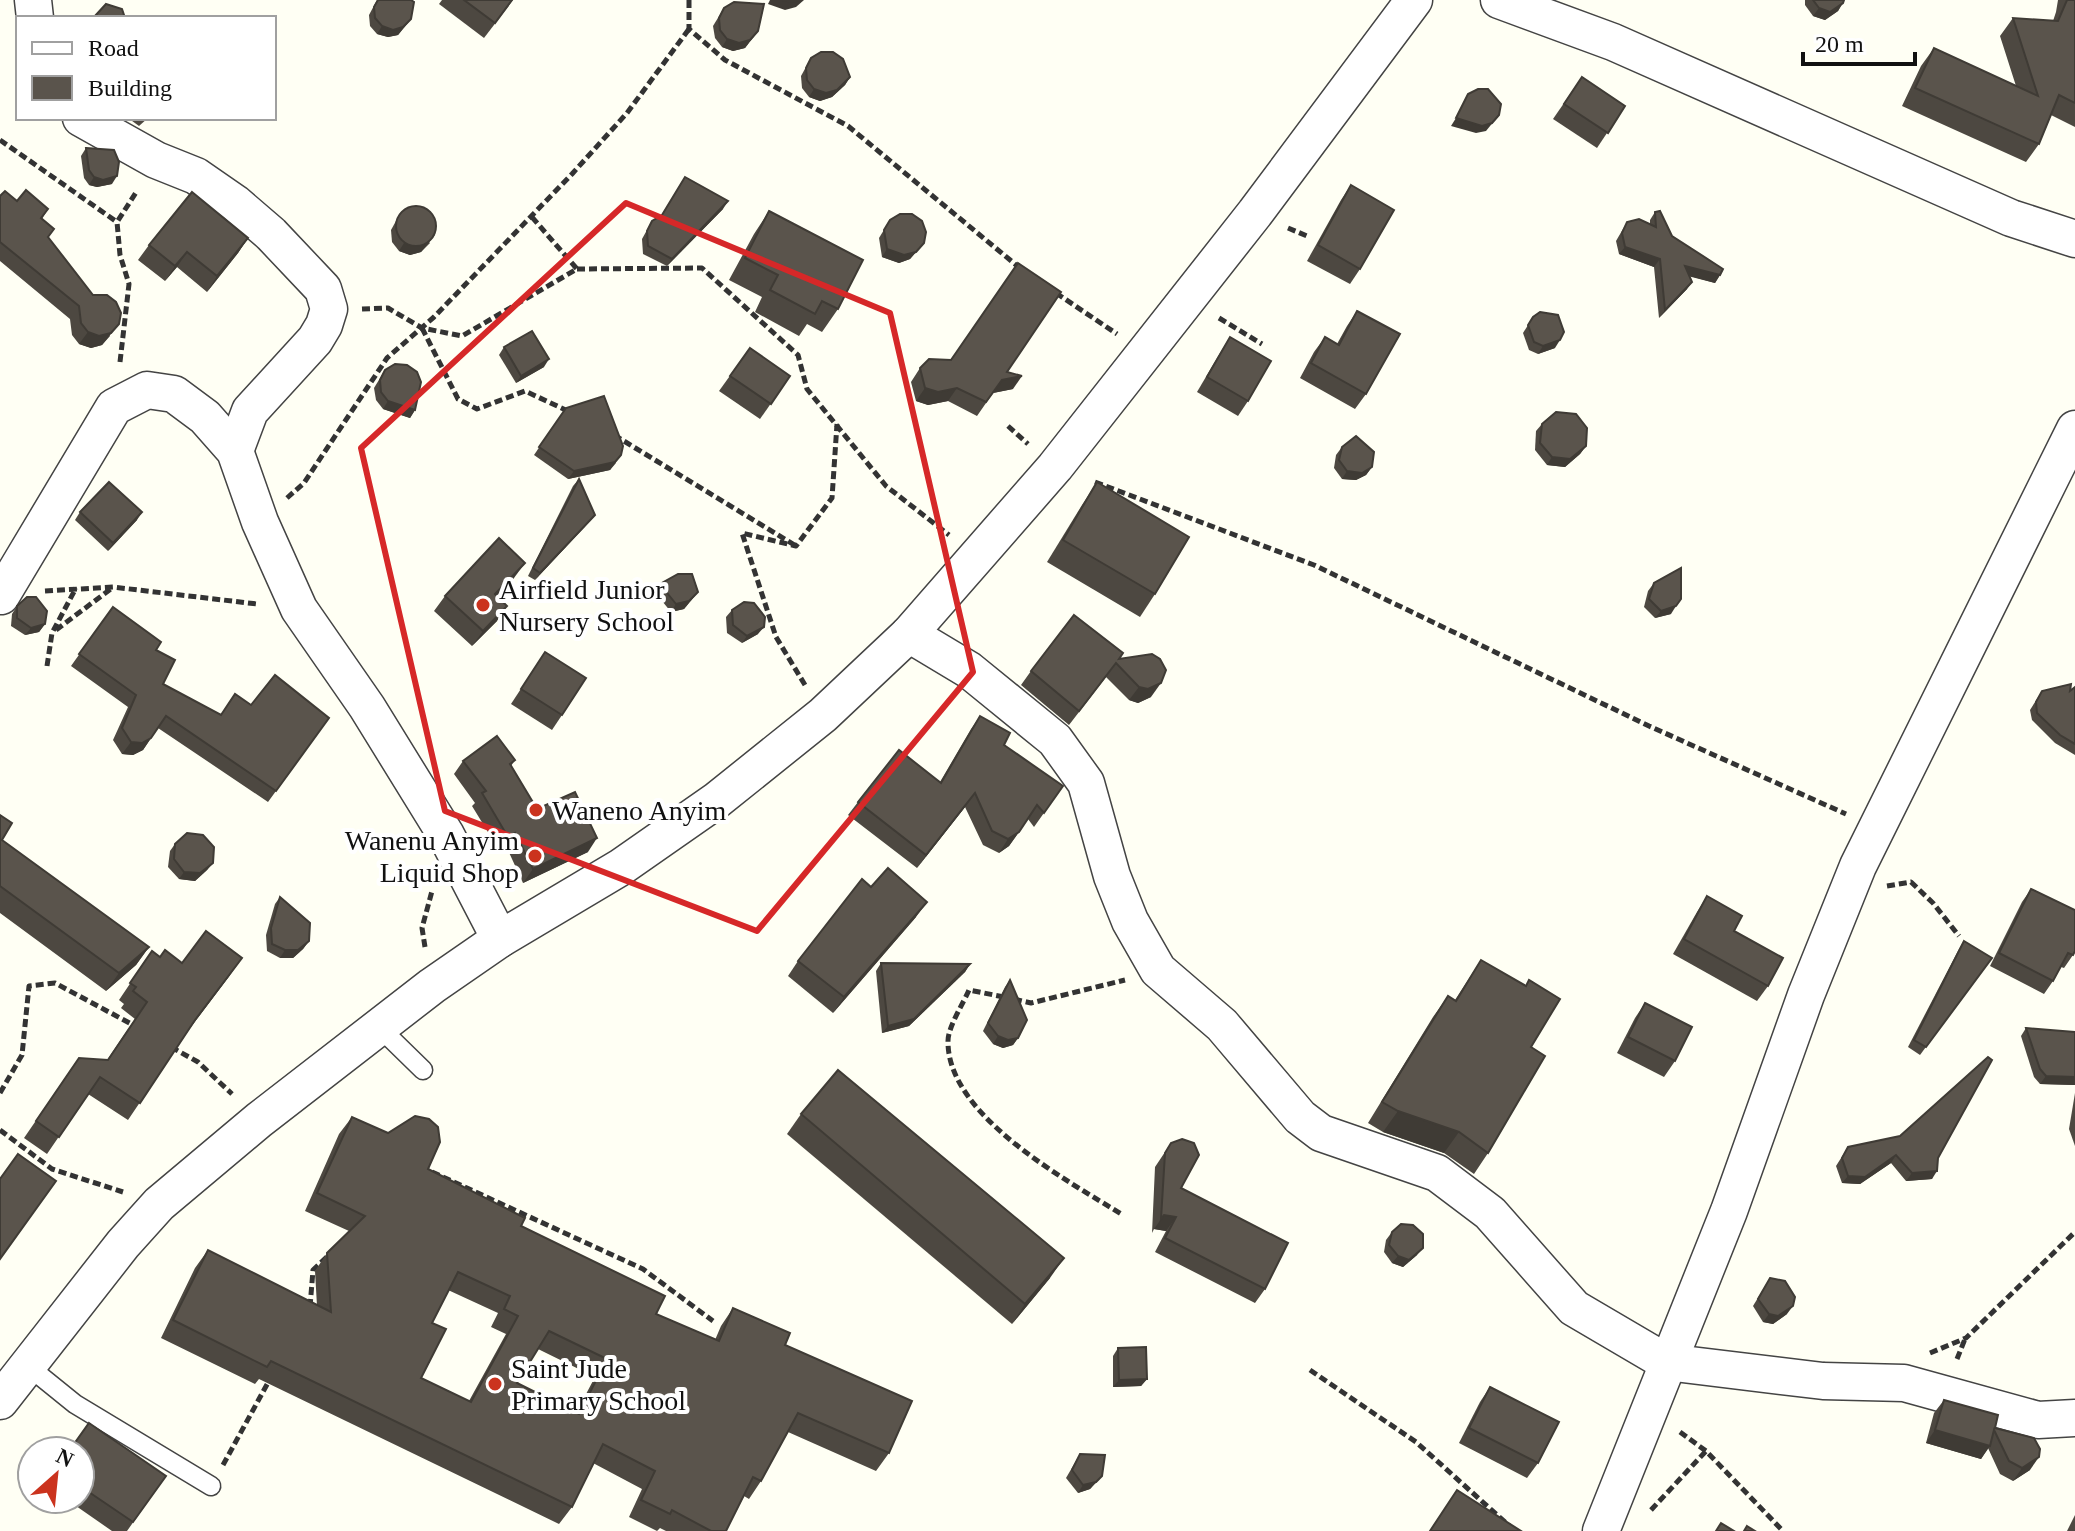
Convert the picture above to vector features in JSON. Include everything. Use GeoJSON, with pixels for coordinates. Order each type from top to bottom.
{"type":"FeatureCollection","features":[{"type":"Feature","properties":{"kind":"street"},"geometry":{"type":"LineString","coordinates":[[0,1401],[123,1244],[159,1204],[259,1120],[432,986],[500,939],[645,850],[717,800],[823,715],[909,634],[1055,467],[1187,300],[1414,0]]}},
{"type":"Feature","properties":{"kind":"street"},"geometry":{"type":"LineString","coordinates":[[1499,0],[1613,42],[2011,218],[2075,239]]}},
{"type":"Feature","properties":{"kind":"street"},"geometry":{"type":"LineString","coordinates":[[85,120],[156,160],[196,176],[271,234],[323,289],[329,309],[315,340],[250,411],[235,451]]}},
{"type":"Feature","properties":{"kind":"street"},"geometry":{"type":"LineString","coordinates":[[1,596],[114,407],[147,390],[174,394],[205,417],[235,451],[260,522],[299,609],[367,707],[446,835],[500,939]]}},
{"type":"Feature","properties":{"kind":"street"},"geometry":{"type":"LineString","coordinates":[[1601,1531],[1666,1362],[1729,1211],[1806,995],[1876,828],[2075,429]]}},
{"type":"Feature","properties":{"kind":"street"},"geometry":{"type":"LineString","coordinates":[[909,634],[969,670],[1055,740],[1086,783],[1121,899],[1158,970],[1222,1025],[1310,1127],[1454,1183],[1490,1213],[1574,1308],[1666,1362],[1823,1381],[1904,1383],[2038,1420],[2075,1418]]}},
{"type":"Feature","properties":{"kind":"lane"},"geometry":{"type":"LineString","coordinates":[[380,1028],[423,1070]]}},
{"type":"Feature","properties":{"kind":"lane"},"geometry":{"type":"LineString","coordinates":[[28,1366],[75,1404],[211,1486]]}},
{"type":"Feature","properties":{"kind":"path"},"geometry":{"type":"LineString","coordinates":[[260,522],[304,483],[387,358],[422,328],[627,113],[689,29],[689,0]]}},
{"type":"Feature","properties":{"kind":"path"},"geometry":{"type":"LineString","coordinates":[[689,29],[725,60],[848,126],[1024,271]]}},
{"type":"Feature","properties":{"kind":"path"},"geometry":{"type":"LineString","coordinates":[[0,140],[117,222]]}},
{"type":"Feature","properties":{"kind":"path"},"geometry":{"type":"LineString","coordinates":[[114,407],[129,284],[120,255],[117,222],[156,160]]}},
{"type":"Feature","properties":{"kind":"path"},"geometry":{"type":"LineString","coordinates":[[530,215],[577,269]]}},
{"type":"Feature","properties":{"kind":"path"},"geometry":{"type":"LineString","coordinates":[[329,309],[388,308],[422,328],[462,336],[577,269],[702,268],[798,355],[807,389],[886,486],[978,558]]}},
{"type":"Feature","properties":{"kind":"path"},"geometry":{"type":"LineString","coordinates":[[1047,288],[1104,322],[1142,355]]}},
{"type":"Feature","properties":{"kind":"path"},"geometry":{"type":"LineString","coordinates":[[1187,300],[1262,344]]}},
{"type":"Feature","properties":{"kind":"path"},"geometry":{"type":"LineString","coordinates":[[422,328],[458,399],[477,409],[525,391],[583,419]]}},
{"type":"Feature","properties":{"kind":"path"},"geometry":{"type":"LineString","coordinates":[[796,546],[832,498],[837,423]]}},
{"type":"Feature","properties":{"kind":"path"},"geometry":{"type":"LineString","coordinates":[[1008,426],[1055,467],[1314,565],[1649,726],[1876,828]]}},
{"type":"Feature","properties":{"kind":"path"},"geometry":{"type":"LineString","coordinates":[[608,432],[796,546]]}},
{"type":"Feature","properties":{"kind":"path"},"geometry":{"type":"LineString","coordinates":[[796,546],[742,533],[776,637],[823,715]]}},
{"type":"Feature","properties":{"kind":"path"},"geometry":{"type":"LineString","coordinates":[[1,596],[76,587],[113,587],[299,609]]}},
{"type":"Feature","properties":{"kind":"path"},"geometry":{"type":"LineString","coordinates":[[47,666],[52,633],[76,587]]}},
{"type":"Feature","properties":{"kind":"path"},"geometry":{"type":"LineString","coordinates":[[52,633],[113,587]]}},
{"type":"Feature","properties":{"kind":"path"},"geometry":{"type":"LineString","coordinates":[[1874,888],[1911,882],[1933,903],[1959,936]]}},
{"type":"Feature","properties":{"kind":"path"},"geometry":{"type":"LineString","coordinates":[[432,986],[422,928],[434,884]]}},
{"type":"Feature","properties":{"kind":"path"},"geometry":{"type":"LineString","coordinates":[[1123,1215],[1058,1175],[987,1120],[958,1077],[947,1040],[969,990],[1031,1003],[1158,970]]}},
{"type":"Feature","properties":{"kind":"path"},"geometry":{"type":"LineString","coordinates":[[0,1093],[22,1055],[29,986],[55,983],[147,1033]]}},
{"type":"Feature","properties":{"kind":"path"},"geometry":{"type":"LineString","coordinates":[[160,1040],[198,1062],[259,1120]]}},
{"type":"Feature","properties":{"kind":"path"},"geometry":{"type":"LineString","coordinates":[[0,1130],[52,1169],[159,1204]]}},
{"type":"Feature","properties":{"kind":"path"},"geometry":{"type":"LineString","coordinates":[[419,1175],[433,1172],[643,1269],[713,1321]]}},
{"type":"Feature","properties":{"kind":"path"},"geometry":{"type":"LineString","coordinates":[[1904,1383],[1933,1350],[1966,1338],[2075,1232]]}},
{"type":"Feature","properties":{"kind":"path"},"geometry":{"type":"LineString","coordinates":[[304,1317],[312,1304],[313,1270],[326,1254],[336,1250]]}},
{"type":"Feature","properties":{"kind":"path"},"geometry":{"type":"LineString","coordinates":[[211,1486],[276,1369]]}},
{"type":"Feature","properties":{"kind":"path"},"geometry":{"type":"LineString","coordinates":[[1310,1370],[1416,1442],[1515,1531]]}},
{"type":"Feature","properties":{"kind":"path"},"geometry":{"type":"LineString","coordinates":[[1645,1419],[1674,1428],[1706,1451],[1783,1531]]}},
{"type":"Feature","properties":{"kind":"path"},"geometry":{"type":"LineString","coordinates":[[1641,1520],[1706,1451]]}},
{"type":"Feature","properties":{"kind":"highlighted area"},"geometry":{"type":"Polygon","coordinates":[[[626,203],[890,313],[973,672],[757,931],[445,811],[361,448],[626,203]]]}},
{"type":"Feature","properties":{"kind":"building"},"geometry":{"type":"Polygon","coordinates":[[[378,0],[411,0],[414,2],[411,19],[403,27],[393,30],[382,26],[375,18],[374,7],[378,0]]]}},
{"type":"Feature","properties":{"kind":"building"},"geometry":{"type":"Polygon","coordinates":[[[464,0],[512,0],[495,23],[464,0]]]}},
{"type":"Feature","properties":{"kind":"building"},"geometry":{"type":"Polygon","coordinates":[[[1813,0],[1844,0],[1830,12],[1819,8],[1813,0]]]}},
{"type":"Feature","properties":{"kind":"building"},"geometry":{"type":"Polygon","coordinates":[[[2067,0],[2075,0],[2075,103],[2059,95],[2039,144],[1915,88],[1934,48],[2038,96],[2013,18],[2058,21],[2067,0]]]}},
{"type":"Feature","properties":{"kind":"building"},"geometry":{"type":"Polygon","coordinates":[[[734,2],[764,4],[758,31],[750,40],[739,43],[727,39],[720,30],[719,18],[724,8],[734,2]]]}},
{"type":"Feature","properties":{"kind":"building"},"geometry":{"type":"Polygon","coordinates":[[[106,4],[122,9],[124,16],[95,16],[106,4]]]}},
{"type":"Feature","properties":{"kind":"building"},"geometry":{"type":"Polygon","coordinates":[[[821,52],[833,52],[843,59],[850,77],[837,90],[826,93],[814,89],[807,80],[806,68],[811,58],[821,52]]]}},
{"type":"Feature","properties":{"kind":"building"},"geometry":{"type":"Polygon","coordinates":[[[1582,77],[1625,106],[1608,133],[1564,104],[1582,77]]]}},
{"type":"Feature","properties":{"kind":"building"},"geometry":{"type":"Polygon","coordinates":[[[1478,89],[1488,89],[1501,104],[1499,115],[1492,123],[1482,126],[1456,118],[1468,94],[1478,89]]]}},
{"type":"Feature","properties":{"kind":"building"},"geometry":{"type":"Polygon","coordinates":[[[86,148],[114,150],[119,162],[117,176],[103,180],[94,177],[89,170],[86,148]]]}},
{"type":"Feature","properties":{"kind":"building"},"geometry":{"type":"Polygon","coordinates":[[[685,177],[728,201],[672,259],[648,246],[647,231],[652,221],[662,215],[685,177]]]}},
{"type":"Feature","properties":{"kind":"building"},"geometry":{"type":"Polygon","coordinates":[[[1351,185],[1394,210],[1360,269],[1318,245],[1351,185]]]}},
{"type":"Feature","properties":{"kind":"building"},"geometry":{"type":"Polygon","coordinates":[[[26,190],[48,209],[41,218],[54,229],[48,237],[93,295],[107,295],[116,302],[121,313],[119,324],[111,333],[99,336],[88,332],[81,323],[79,306],[0,242],[0,196],[5,191],[17,201],[26,190]]]}},
{"type":"Feature","properties":{"kind":"building"},"geometry":{"type":"Polygon","coordinates":[[[192,192],[248,238],[217,276],[187,252],[175,266],[149,245],[192,192]]]}},
{"type":"Feature","properties":{"kind":"building"},"geometry":{"type":"Polygon","coordinates":[[[416,206],[430,212],[436,226],[430,240],[416,246],[402,240],[396,226],[402,212],[416,206]]]}},
{"type":"Feature","properties":{"kind":"building"},"geometry":{"type":"Polygon","coordinates":[[[769,211],[863,260],[838,309],[822,301],[815,314],[770,290],[778,275],[745,258],[769,211]]]}},
{"type":"Feature","properties":{"kind":"building"},"geometry":{"type":"Polygon","coordinates":[[[1660,211],[1672,236],[1723,269],[1720,275],[1685,266],[1692,282],[1665,310],[1660,259],[1625,247],[1622,233],[1627,222],[1639,219],[1656,227],[1655,212],[1660,211]]]}},
{"type":"Feature","properties":{"kind":"building"},"geometry":{"type":"Polygon","coordinates":[[[900,214],[912,214],[922,221],[926,232],[924,243],[916,252],[904,255],[887,249],[884,230],[890,220],[900,214]]]}},
{"type":"Feature","properties":{"kind":"building"},"geometry":{"type":"Polygon","coordinates":[[[1018,263],[1061,292],[1007,372],[1022,376],[1002,380],[986,402],[957,388],[938,392],[925,388],[920,368],[929,359],[951,360],[1018,263]]]}},
{"type":"Feature","properties":{"kind":"building"},"geometry":{"type":"Polygon","coordinates":[[[1357,311],[1400,334],[1366,394],[1311,363],[1325,337],[1339,345],[1357,311]]]}},
{"type":"Feature","properties":{"kind":"building"},"geometry":{"type":"Polygon","coordinates":[[[1540,312],[1558,315],[1564,332],[1560,340],[1543,346],[1534,342],[1528,325],[1540,312]]]}},
{"type":"Feature","properties":{"kind":"building"},"geometry":{"type":"Polygon","coordinates":[[[532,331],[549,359],[521,376],[504,347],[532,331]]]}},
{"type":"Feature","properties":{"kind":"building"},"geometry":{"type":"Polygon","coordinates":[[[1230,337],[1271,361],[1248,401],[1207,377],[1230,337]]]}},
{"type":"Feature","properties":{"kind":"building"},"geometry":{"type":"Polygon","coordinates":[[[750,348],[790,376],[771,404],[730,376],[750,348]]]}},
{"type":"Feature","properties":{"kind":"building"},"geometry":{"type":"Polygon","coordinates":[[[395,364],[407,365],[417,372],[421,382],[415,410],[388,401],[381,392],[380,380],[385,370],[395,364]]]}},
{"type":"Feature","properties":{"kind":"building"},"geometry":{"type":"Polygon","coordinates":[[[604,396],[623,446],[615,462],[574,471],[539,447],[566,408],[604,396]]]}},
{"type":"Feature","properties":{"kind":"building"},"geometry":{"type":"Polygon","coordinates":[[[1556,412],[1576,414],[1587,428],[1586,446],[1570,459],[1552,457],[1540,443],[1542,424],[1556,412]]]}},
{"type":"Feature","properties":{"kind":"building"},"geometry":{"type":"Polygon","coordinates":[[[1356,436],[1374,452],[1372,467],[1362,473],[1347,471],[1339,460],[1342,447],[1356,436]]]}},
{"type":"Feature","properties":{"kind":"building"},"geometry":{"type":"Polygon","coordinates":[[[579,479],[595,515],[540,573],[533,568],[579,479]]]}},
{"type":"Feature","properties":{"kind":"building"},"geometry":{"type":"Polygon","coordinates":[[[109,482],[142,512],[113,543],[80,512],[109,482]]]}},
{"type":"Feature","properties":{"kind":"building"},"geometry":{"type":"Polygon","coordinates":[[[1097,482],[1189,537],[1155,594],[1063,540],[1097,482]]]}},
{"type":"Feature","properties":{"kind":"building"},"geometry":{"type":"Polygon","coordinates":[[[499,538],[525,563],[495,594],[507,606],[483,631],[445,596],[499,538]]]}},
{"type":"Feature","properties":{"kind":"building"},"geometry":{"type":"Polygon","coordinates":[[[1681,568],[1681,599],[1676,606],[1661,611],[1649,599],[1654,583],[1681,568]]]}},
{"type":"Feature","properties":{"kind":"building"},"geometry":{"type":"Polygon","coordinates":[[[678,574],[692,574],[698,592],[689,601],[676,604],[660,584],[678,574]]]}},
{"type":"Feature","properties":{"kind":"building"},"geometry":{"type":"Polygon","coordinates":[[[27,597],[36,597],[47,611],[45,624],[31,628],[17,618],[17,606],[27,597]]]}},
{"type":"Feature","properties":{"kind":"building"},"geometry":{"type":"Polygon","coordinates":[[[744,602],[754,603],[765,617],[764,627],[747,636],[733,625],[732,610],[744,602]]]}},
{"type":"Feature","properties":{"kind":"building"},"geometry":{"type":"Polygon","coordinates":[[[113,607],[161,642],[156,650],[175,660],[163,684],[221,715],[235,694],[251,705],[275,675],[329,718],[276,791],[166,716],[151,738],[142,743],[131,742],[122,728],[136,695],[79,654],[113,607]]]}},
{"type":"Feature","properties":{"kind":"building"},"geometry":{"type":"Polygon","coordinates":[[[1074,615],[1123,653],[1119,659],[1152,654],[1160,659],[1166,670],[1161,683],[1148,689],[1139,687],[1116,663],[1079,711],[1031,671],[1074,615]]]}},
{"type":"Feature","properties":{"kind":"building"},"geometry":{"type":"Polygon","coordinates":[[[545,652],[586,678],[562,715],[521,689],[545,652]]]}},
{"type":"Feature","properties":{"kind":"building"},"geometry":{"type":"Polygon","coordinates":[[[2071,684],[2070,691],[2075,687],[2075,744],[2060,735],[2037,713],[2036,702],[2042,691],[2071,684]]]}},
{"type":"Feature","properties":{"kind":"building"},"geometry":{"type":"Polygon","coordinates":[[[980,716],[1010,733],[1004,745],[1063,786],[1044,813],[1037,805],[1019,832],[1008,839],[992,831],[975,793],[926,855],[858,802],[899,750],[941,783],[980,716]]]}},
{"type":"Feature","properties":{"kind":"building"},"geometry":{"type":"Polygon","coordinates":[[[497,736],[515,760],[510,764],[537,809],[575,792],[597,838],[533,869],[515,833],[508,837],[482,793],[486,791],[463,761],[497,736]]]}},
{"type":"Feature","properties":{"kind":"building"},"geometry":{"type":"Polygon","coordinates":[[[0,815],[12,823],[2,840],[149,947],[119,973],[0,886],[0,815]]]}},
{"type":"Feature","properties":{"kind":"building"},"geometry":{"type":"Polygon","coordinates":[[[187,833],[203,835],[214,847],[213,863],[200,873],[184,872],[174,859],[175,844],[187,833]]]}},
{"type":"Feature","properties":{"kind":"building"},"geometry":{"type":"Polygon","coordinates":[[[888,868],[927,902],[844,997],[798,961],[862,879],[871,887],[888,868]]]}},
{"type":"Feature","properties":{"kind":"building"},"geometry":{"type":"Polygon","coordinates":[[[2031,889],[2075,910],[2075,951],[2073,955],[2068,953],[2053,981],[1999,953],[2031,889]]]}},
{"type":"Feature","properties":{"kind":"building"},"geometry":{"type":"Polygon","coordinates":[[[1707,896],[1742,916],[1734,931],[1783,958],[1768,986],[1684,939],[1707,896]]]}},
{"type":"Feature","properties":{"kind":"building"},"geometry":{"type":"Polygon","coordinates":[[[280,897],[310,923],[309,941],[298,950],[285,950],[272,944],[271,928],[280,897]]]}},
{"type":"Feature","properties":{"kind":"building"},"geometry":{"type":"Polygon","coordinates":[[[206,931],[242,958],[195,1020],[140,1103],[100,1077],[59,1137],[36,1121],[79,1058],[108,1060],[147,1002],[133,991],[136,987],[130,983],[152,951],[160,957],[165,950],[182,963],[206,931]]]}},
{"type":"Feature","properties":{"kind":"building"},"geometry":{"type":"Polygon","coordinates":[[[1964,941],[1992,958],[1926,1047],[1914,1040],[1964,941]]]}},
{"type":"Feature","properties":{"kind":"building"},"geometry":{"type":"Polygon","coordinates":[[[1481,960],[1526,986],[1529,980],[1560,999],[1531,1047],[1545,1056],[1488,1153],[1459,1132],[1398,1111],[1382,1102],[1448,996],[1456,1001],[1481,960]]]}},
{"type":"Feature","properties":{"kind":"building"},"geometry":{"type":"Polygon","coordinates":[[[881,963],[970,964],[914,1019],[888,1026],[881,963]]]}},
{"type":"Feature","properties":{"kind":"building"},"geometry":{"type":"Polygon","coordinates":[[[1010,980],[1027,1020],[1018,1038],[1008,1040],[998,1036],[988,1023],[1010,980]]]}},
{"type":"Feature","properties":{"kind":"building"},"geometry":{"type":"Polygon","coordinates":[[[1645,1003],[1692,1027],[1675,1061],[1628,1037],[1645,1003]]]}},
{"type":"Feature","properties":{"kind":"building"},"geometry":{"type":"Polygon","coordinates":[[[2026,1028],[2075,1032],[2075,1077],[2046,1076],[2040,1069],[2026,1028]]]}},
{"type":"Feature","properties":{"kind":"building"},"geometry":{"type":"Polygon","coordinates":[[[1988,1057],[1992,1060],[1938,1158],[1937,1171],[1912,1173],[1896,1155],[1865,1177],[1848,1176],[1842,1158],[1848,1147],[1900,1136],[1988,1057]]]}},
{"type":"Feature","properties":{"kind":"building"},"geometry":{"type":"Polygon","coordinates":[[[838,1070],[1064,1258],[1025,1304],[801,1114],[838,1070]]]}},
{"type":"Feature","properties":{"kind":"building"},"geometry":{"type":"Polygon","coordinates":[[[415,1116],[429,1119],[438,1127],[440,1142],[428,1169],[525,1218],[521,1226],[665,1296],[656,1314],[719,1341],[733,1308],[790,1333],[785,1345],[912,1401],[889,1453],[798,1413],[761,1481],[753,1477],[726,1531],[711,1531],[672,1510],[670,1514],[641,1500],[655,1471],[603,1444],[572,1507],[271,1361],[267,1367],[173,1320],[208,1250],[331,1312],[327,1253],[365,1216],[317,1193],[352,1117],[388,1133],[415,1116]],[[458,1272],[432,1323],[446,1329],[421,1378],[471,1402],[518,1316],[504,1309],[510,1296],[458,1272]],[[549,1331],[517,1383],[579,1414],[607,1359],[549,1331]]]}},
{"type":"Feature","properties":{"kind":"building"},"geometry":{"type":"Polygon","coordinates":[[[1182,1139],[1194,1143],[1199,1155],[1181,1188],[1288,1243],[1265,1289],[1165,1238],[1176,1217],[1164,1215],[1161,1219],[1165,1153],[1171,1143],[1182,1139]]]}},
{"type":"Feature","properties":{"kind":"building"},"geometry":{"type":"Polygon","coordinates":[[[18,1154],[56,1181],[0,1259],[0,1179],[18,1154]]]}},
{"type":"Feature","properties":{"kind":"building"},"geometry":{"type":"Polygon","coordinates":[[[1401,1224],[1413,1225],[1423,1234],[1423,1248],[1409,1260],[1398,1256],[1389,1245],[1392,1232],[1401,1224]]]}},
{"type":"Feature","properties":{"kind":"building"},"geometry":{"type":"Polygon","coordinates":[[[1770,1278],[1785,1281],[1795,1297],[1793,1306],[1778,1316],[1769,1314],[1758,1299],[1770,1278]]]}},
{"type":"Feature","properties":{"kind":"building"},"geometry":{"type":"Polygon","coordinates":[[[1146,1347],[1147,1379],[1119,1380],[1118,1348],[1146,1347]]]}},
{"type":"Feature","properties":{"kind":"building"},"geometry":{"type":"Polygon","coordinates":[[[1490,1387],[1559,1422],[1538,1463],[1469,1428],[1490,1387]]]}},
{"type":"Feature","properties":{"kind":"building"},"geometry":{"type":"Polygon","coordinates":[[[1944,1400],[1998,1415],[1995,1428],[2034,1438],[2040,1449],[2039,1457],[2022,1468],[2009,1461],[1994,1430],[1990,1446],[1935,1430],[1944,1400]]]}},
{"type":"Feature","properties":{"kind":"building"},"geometry":{"type":"Polygon","coordinates":[[[89,1423],[166,1476],[133,1522],[96,1497],[96,1435],[80,1435],[89,1423]]]}},
{"type":"Feature","properties":{"kind":"building"},"geometry":{"type":"Polygon","coordinates":[[[1080,1454],[1105,1455],[1102,1476],[1096,1482],[1083,1485],[1072,1470],[1080,1454]]]}},
{"type":"Feature","properties":{"kind":"building"},"geometry":{"type":"Polygon","coordinates":[[[1457,1490],[1521,1531],[1430,1531],[1457,1490]]]}},
{"type":"Feature","properties":{"kind":"building"},"geometry":{"type":"Polygon","coordinates":[[[1721,1523],[1734,1531],[1716,1531],[1721,1523]]]}},
{"type":"Feature","properties":{"kind":"place","name":"Airfield Junior Nursery School"},"geometry":{"type":"Point","coordinates":[483,605]}},
{"type":"Feature","properties":{"kind":"place","name":"Waneno Anyim"},"geometry":{"type":"Point","coordinates":[536,810]}},
{"type":"Feature","properties":{"kind":"place","name":"Wanenu Anyim Liquid Shop"},"geometry":{"type":"Point","coordinates":[535,856]}},
{"type":"Feature","properties":{"kind":"place","name":"Saint Jude Primary School"},"geometry":{"type":"Point","coordinates":[495,1384]}}]}
